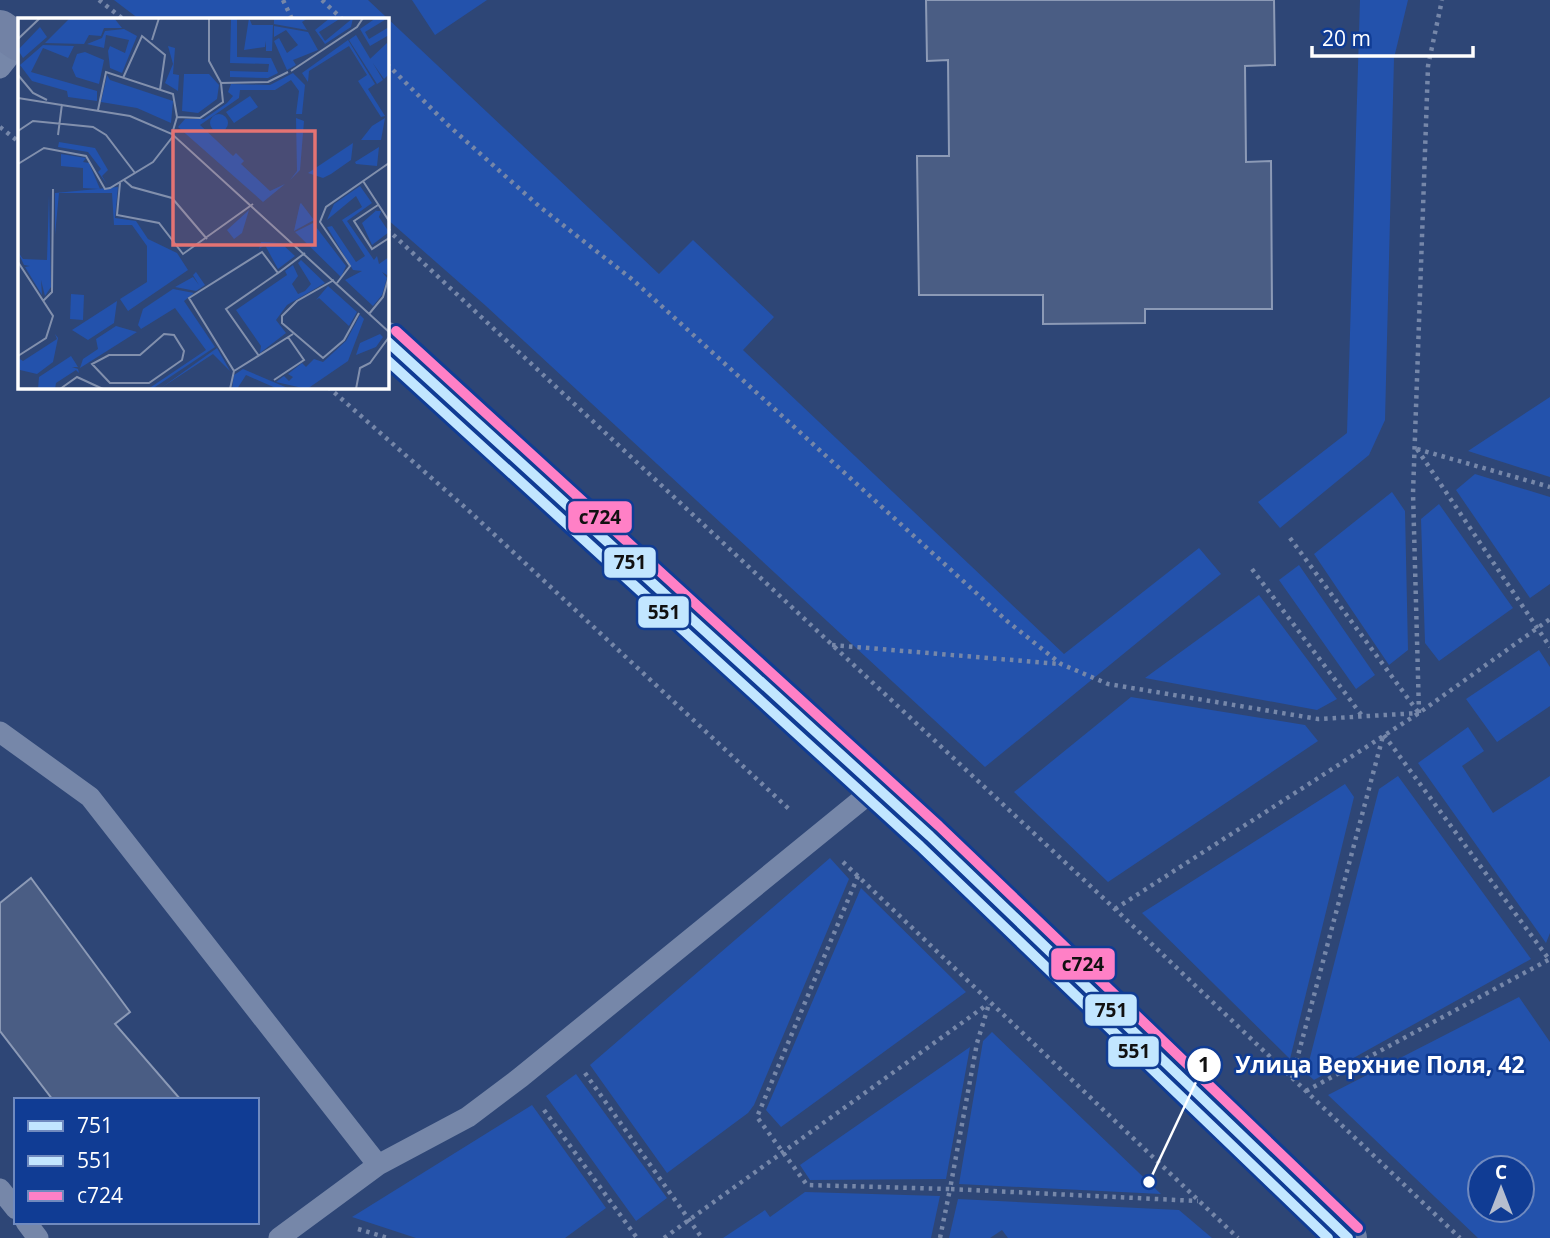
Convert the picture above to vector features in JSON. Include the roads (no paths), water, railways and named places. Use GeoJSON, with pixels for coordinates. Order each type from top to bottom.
{"type":"FeatureCollection","features":[{"type":"Feature","properties":{"kind":"street"},"geometry":{"type":"LineString","coordinates":[[0,29],[18,42]]}},
{"type":"Feature","properties":{"kind":"street"},"geometry":{"type":"LineString","coordinates":[[388,342],[876,788],[1348,1238]]}},
{"type":"Feature","properties":{"kind":"lane"},"geometry":{"type":"LineString","coordinates":[[0,68],[18,44]]}},
{"type":"Feature","properties":{"kind":"lane"},"geometry":{"type":"LineString","coordinates":[[0,732],[90,797],[378,1165]]}},
{"type":"Feature","properties":{"kind":"lane"},"geometry":{"type":"LineString","coordinates":[[279,1238],[378,1165],[468,1116],[521,1077],[876,788]]}},
{"type":"Feature","properties":{"kind":"lane"},"geometry":{"type":"LineString","coordinates":[[0,1189],[14,1206]]}},
{"type":"Feature","properties":{"kind":"place","name":"Улица Верхние Поля, 42"},"geometry":{"type":"Point","coordinates":[1149,1182]}}]}
